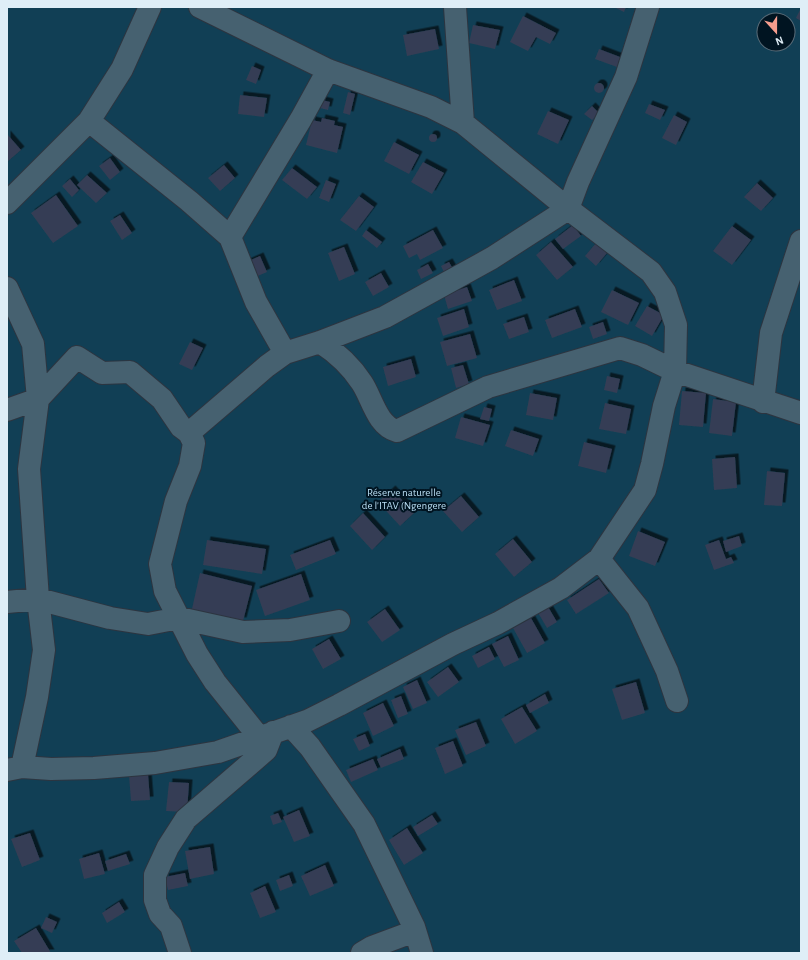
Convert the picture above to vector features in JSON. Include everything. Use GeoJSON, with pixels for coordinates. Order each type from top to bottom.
{"type":"FeatureCollection","features":[{"type":"Feature","properties":{"kind":"street"},"geometry":{"type":"LineString","coordinates":[[7,203],[89,121],[122,69],[150,7]]}},
{"type":"Feature","properties":{"kind":"street"},"geometry":{"type":"LineString","coordinates":[[7,288],[33,344],[38,399],[29,470],[38,599],[44,650],[37,697],[15,768],[94,768],[154,763],[218,752],[339,705],[453,644],[498,623],[561,588],[599,559],[645,490],[664,406],[675,371],[676,325],[666,292],[651,272],[568,209],[463,123],[431,107],[328,70],[200,7]]}},
{"type":"Feature","properties":{"kind":"street"},"geometry":{"type":"LineString","coordinates":[[455,7],[463,123]]}},
{"type":"Feature","properties":{"kind":"street"},"geometry":{"type":"LineString","coordinates":[[189,433],[267,366],[285,353],[320,342],[385,317],[492,258],[568,209],[578,182],[626,77],[648,7]]}},
{"type":"Feature","properties":{"kind":"street"},"geometry":{"type":"LineString","coordinates":[[230,237],[301,119],[328,70]]}},
{"type":"Feature","properties":{"kind":"street"},"geometry":{"type":"LineString","coordinates":[[89,121],[189,201],[230,237],[256,302],[285,353]]}},
{"type":"Feature","properties":{"kind":"street"},"geometry":{"type":"LineString","coordinates":[[763,402],[770,333],[801,240]]}},
{"type":"Feature","properties":{"kind":"street"},"geometry":{"type":"LineString","coordinates":[[320,342],[332,349],[350,366],[363,384],[369,398],[386,426],[397,431],[488,387],[620,348],[642,355],[675,371],[763,402],[801,413]]}},
{"type":"Feature","properties":{"kind":"street"},"geometry":{"type":"LineString","coordinates":[[7,410],[38,399],[77,357],[102,373],[130,372],[162,399],[181,427],[189,433],[194,443],[190,466],[176,501],[160,564],[165,591],[197,654],[215,682],[275,731],[310,747],[364,824],[415,931],[422,953]]}},
{"type":"Feature","properties":{"kind":"street"},"geometry":{"type":"LineString","coordinates":[[599,559],[638,608],[668,671],[677,701]]}},
{"type":"Feature","properties":{"kind":"street"},"geometry":{"type":"LineString","coordinates":[[7,602],[38,599],[110,618],[148,624],[179,618],[243,632],[290,630],[339,621]]}},
{"type":"Feature","properties":{"kind":"street"},"geometry":{"type":"LineString","coordinates":[[180,953],[171,926],[160,914],[155,900],[154,875],[168,847],[186,819],[266,750],[275,731]]}},
{"type":"Feature","properties":{"kind":"street"},"geometry":{"type":"LineString","coordinates":[[362,953],[372,947],[415,931]]}},
{"type":"Feature","properties":{"kind":"green space","name":"Réserve naturelle de l'ITAV (Ngengere"},"geometry":{"type":"Polygon","coordinates":[[[7,7],[801,7],[801,953],[7,953],[7,7]]]}},
{"type":"Feature","properties":{"kind":"building"},"geometry":{"type":"Polygon","coordinates":[[[614,7],[626,7],[624,12],[614,7]]]}},
{"type":"Feature","properties":{"kind":"building"},"geometry":{"type":"Polygon","coordinates":[[[801,8],[801,21],[796,18],[801,8]]]}},
{"type":"Feature","properties":{"kind":"building"},"geometry":{"type":"Polygon","coordinates":[[[523,16],[556,33],[550,44],[536,37],[528,51],[510,42],[523,16]]]}},
{"type":"Feature","properties":{"kind":"building"},"geometry":{"type":"Polygon","coordinates":[[[473,25],[500,30],[495,49],[469,43],[473,25]]]}},
{"type":"Feature","properties":{"kind":"building"},"geometry":{"type":"Polygon","coordinates":[[[435,29],[439,49],[407,56],[403,35],[435,29]]]}},
{"type":"Feature","properties":{"kind":"building"},"geometry":{"type":"Polygon","coordinates":[[[599,49],[620,57],[617,67],[595,59],[599,49]]]}},
{"type":"Feature","properties":{"kind":"building"},"geometry":{"type":"Polygon","coordinates":[[[252,66],[261,70],[256,84],[246,80],[252,66]]]}},
{"type":"Feature","properties":{"kind":"building"},"geometry":{"type":"Polygon","coordinates":[[[599,83],[604,88],[599,93],[594,88],[599,83]]]}},
{"type":"Feature","properties":{"kind":"building"},"geometry":{"type":"Polygon","coordinates":[[[348,92],[355,94],[350,115],[343,113],[348,92]]]}},
{"type":"Feature","properties":{"kind":"building"},"geometry":{"type":"Polygon","coordinates":[[[240,95],[267,98],[264,117],[238,114],[240,95]]]}},
{"type":"Feature","properties":{"kind":"building"},"geometry":{"type":"Polygon","coordinates":[[[322,100],[330,102],[328,110],[320,108],[322,100]]]}},
{"type":"Feature","properties":{"kind":"building"},"geometry":{"type":"Polygon","coordinates":[[[649,104],[665,110],[660,120],[645,113],[649,104]]]}},
{"type":"Feature","properties":{"kind":"building"},"geometry":{"type":"Polygon","coordinates":[[[592,106],[599,113],[592,120],[584,114],[592,106]]]}},
{"type":"Feature","properties":{"kind":"building"},"geometry":{"type":"Polygon","coordinates":[[[548,111],[569,120],[558,144],[537,134],[548,111]]]}},
{"type":"Feature","properties":{"kind":"building"},"geometry":{"type":"Polygon","coordinates":[[[674,115],[687,122],[676,145],[662,138],[674,115]]]}},
{"type":"Feature","properties":{"kind":"building"},"geometry":{"type":"Polygon","coordinates":[[[322,118],[335,121],[334,125],[343,127],[337,153],[306,145],[312,120],[321,122],[322,118]]]}},
{"type":"Feature","properties":{"kind":"building"},"geometry":{"type":"Polygon","coordinates":[[[7,134],[21,150],[7,162],[7,134]]]}},
{"type":"Feature","properties":{"kind":"building"},"geometry":{"type":"Polygon","coordinates":[[[431,134],[435,134],[437,138],[435,142],[431,142],[429,140],[429,136],[431,134]]]}},
{"type":"Feature","properties":{"kind":"building"},"geometry":{"type":"Polygon","coordinates":[[[394,142],[419,155],[409,174],[384,161],[394,142]]]}},
{"type":"Feature","properties":{"kind":"building"},"geometry":{"type":"Polygon","coordinates":[[[110,158],[120,172],[110,180],[99,166],[110,158]]]}},
{"type":"Feature","properties":{"kind":"building"},"geometry":{"type":"Polygon","coordinates":[[[423,162],[444,173],[432,194],[411,182],[423,162]]]}},
{"type":"Feature","properties":{"kind":"building"},"geometry":{"type":"Polygon","coordinates":[[[224,165],[235,178],[220,191],[208,178],[224,165]]]}},
{"type":"Feature","properties":{"kind":"building"},"geometry":{"type":"Polygon","coordinates":[[[292,168],[317,187],[307,199],[282,180],[292,168]]]}},
{"type":"Feature","properties":{"kind":"building"},"geometry":{"type":"Polygon","coordinates":[[[87,175],[107,193],[96,203],[77,185],[87,175]]]}},
{"type":"Feature","properties":{"kind":"building"},"geometry":{"type":"Polygon","coordinates":[[[70,179],[79,190],[72,197],[62,186],[70,179]]]}},
{"type":"Feature","properties":{"kind":"building"},"geometry":{"type":"Polygon","coordinates":[[[326,180],[336,184],[329,202],[319,198],[326,180]]]}},
{"type":"Feature","properties":{"kind":"building"},"geometry":{"type":"Polygon","coordinates":[[[757,183],[773,198],[761,211],[744,197],[757,183]]]}},
{"type":"Feature","properties":{"kind":"building"},"geometry":{"type":"Polygon","coordinates":[[[56,195],[78,226],[53,243],[31,213],[56,195]]]}},
{"type":"Feature","properties":{"kind":"building"},"geometry":{"type":"Polygon","coordinates":[[[359,196],[374,207],[356,231],[340,220],[359,196]]]}},
{"type":"Feature","properties":{"kind":"building"},"geometry":{"type":"Polygon","coordinates":[[[120,215],[132,233],[122,240],[110,221],[120,215]]]}},
{"type":"Feature","properties":{"kind":"building"},"geometry":{"type":"Polygon","coordinates":[[[573,225],[581,236],[563,249],[555,239],[573,225]]]}},
{"type":"Feature","properties":{"kind":"building"},"geometry":{"type":"Polygon","coordinates":[[[732,226],[751,240],[732,265],[713,251],[732,226]]]}},
{"type":"Feature","properties":{"kind":"building"},"geometry":{"type":"Polygon","coordinates":[[[366,230],[382,242],[377,248],[362,236],[366,230]]]}},
{"type":"Feature","properties":{"kind":"building"},"geometry":{"type":"Polygon","coordinates":[[[433,230],[443,248],[420,260],[417,254],[409,258],[403,246],[433,230]]]}},
{"type":"Feature","properties":{"kind":"building"},"geometry":{"type":"Polygon","coordinates":[[[551,242],[573,267],[557,280],[536,255],[551,242]]]}},
{"type":"Feature","properties":{"kind":"building"},"geometry":{"type":"Polygon","coordinates":[[[596,243],[607,253],[596,266],[585,256],[596,243]]]}},
{"type":"Feature","properties":{"kind":"building"},"geometry":{"type":"Polygon","coordinates":[[[344,247],[355,274],[339,281],[328,253],[344,247]]]}},
{"type":"Feature","properties":{"kind":"building"},"geometry":{"type":"Polygon","coordinates":[[[260,256],[267,272],[251,279],[244,263],[260,256]]]}},
{"type":"Feature","properties":{"kind":"building"},"geometry":{"type":"Polygon","coordinates":[[[449,262],[453,269],[445,274],[441,266],[449,262]]]}},
{"type":"Feature","properties":{"kind":"building"},"geometry":{"type":"Polygon","coordinates":[[[428,264],[433,273],[421,279],[417,270],[428,264]]]}},
{"type":"Feature","properties":{"kind":"building"},"geometry":{"type":"Polygon","coordinates":[[[381,273],[389,287],[373,296],[365,282],[381,273]]]}},
{"type":"Feature","properties":{"kind":"building"},"geometry":{"type":"Polygon","coordinates":[[[514,280],[522,301],[497,310],[489,290],[514,280]]]}},
{"type":"Feature","properties":{"kind":"building"},"geometry":{"type":"Polygon","coordinates":[[[467,287],[472,301],[448,309],[444,295],[467,287]]]}},
{"type":"Feature","properties":{"kind":"building"},"geometry":{"type":"Polygon","coordinates":[[[612,290],[639,303],[628,325],[601,312],[612,290]]]}},
{"type":"Feature","properties":{"kind":"building"},"geometry":{"type":"Polygon","coordinates":[[[647,306],[664,315],[652,336],[635,326],[647,306]]]}},
{"type":"Feature","properties":{"kind":"building"},"geometry":{"type":"Polygon","coordinates":[[[464,309],[469,327],[443,336],[437,318],[464,309]]]}},
{"type":"Feature","properties":{"kind":"building"},"geometry":{"type":"Polygon","coordinates":[[[575,309],[582,327],[552,338],[545,320],[575,309]]]}},
{"type":"Feature","properties":{"kind":"building"},"geometry":{"type":"Polygon","coordinates":[[[524,317],[529,332],[509,339],[503,324],[524,317]]]}},
{"type":"Feature","properties":{"kind":"building"},"geometry":{"type":"Polygon","coordinates":[[[603,322],[607,334],[593,339],[589,327],[603,322]]]}},
{"type":"Feature","properties":{"kind":"building"},"geometry":{"type":"Polygon","coordinates":[[[470,334],[477,358],[447,366],[440,342],[470,334]]]}},
{"type":"Feature","properties":{"kind":"building"},"geometry":{"type":"Polygon","coordinates":[[[190,342],[203,348],[192,370],[179,364],[190,342]]]}},
{"type":"Feature","properties":{"kind":"building"},"geometry":{"type":"Polygon","coordinates":[[[411,359],[416,377],[388,386],[383,367],[411,359]]]}},
{"type":"Feature","properties":{"kind":"building"},"geometry":{"type":"Polygon","coordinates":[[[463,365],[469,384],[456,388],[451,368],[463,365]]]}},
{"type":"Feature","properties":{"kind":"building"},"geometry":{"type":"Polygon","coordinates":[[[607,376],[620,379],[617,393],[604,390],[607,376]]]}},
{"type":"Feature","properties":{"kind":"building"},"geometry":{"type":"Polygon","coordinates":[[[682,391],[706,393],[703,427],[679,425],[682,391]]]}},
{"type":"Feature","properties":{"kind":"building"},"geometry":{"type":"Polygon","coordinates":[[[530,393],[557,398],[553,420],[526,415],[530,393]]]}},
{"type":"Feature","properties":{"kind":"building"},"geometry":{"type":"Polygon","coordinates":[[[713,399],[736,402],[732,436],[709,433],[713,399]]]}},
{"type":"Feature","properties":{"kind":"building"},"geometry":{"type":"Polygon","coordinates":[[[605,403],[631,409],[626,434],[599,429],[605,403]]]}},
{"type":"Feature","properties":{"kind":"building"},"geometry":{"type":"Polygon","coordinates":[[[484,407],[492,409],[489,421],[480,419],[484,407]]]}},
{"type":"Feature","properties":{"kind":"building"},"geometry":{"type":"Polygon","coordinates":[[[461,417],[490,425],[483,446],[455,438],[461,417]]]}},
{"type":"Feature","properties":{"kind":"building"},"geometry":{"type":"Polygon","coordinates":[[[511,430],[539,439],[533,456],[505,446],[511,430]]]}},
{"type":"Feature","properties":{"kind":"building"},"geometry":{"type":"Polygon","coordinates":[[[584,442],[612,449],[606,473],[578,466],[584,442]]]}},
{"type":"Feature","properties":{"kind":"building"},"geometry":{"type":"Polygon","coordinates":[[[735,457],[737,488],[714,490],[712,459],[735,457]]]}},
{"type":"Feature","properties":{"kind":"building"},"geometry":{"type":"Polygon","coordinates":[[[767,471],[785,473],[782,506],[764,505],[767,471]]]}},
{"type":"Feature","properties":{"kind":"building"},"geometry":{"type":"Polygon","coordinates":[[[392,489],[414,513],[400,526],[378,502],[392,489]]]}},
{"type":"Feature","properties":{"kind":"building"},"geometry":{"type":"Polygon","coordinates":[[[461,496],[479,517],[462,532],[443,511],[461,496]]]}},
{"type":"Feature","properties":{"kind":"building"},"geometry":{"type":"Polygon","coordinates":[[[363,513],[385,537],[372,550],[350,526],[363,513]]]}},
{"type":"Feature","properties":{"kind":"building"},"geometry":{"type":"Polygon","coordinates":[[[638,531],[665,542],[655,566],[629,556],[638,531]]]}},
{"type":"Feature","properties":{"kind":"building"},"geometry":{"type":"Polygon","coordinates":[[[739,536],[742,546],[726,552],[723,541],[739,536]]]}},
{"type":"Feature","properties":{"kind":"building"},"geometry":{"type":"Polygon","coordinates":[[[513,539],[532,562],[514,577],[495,554],[513,539]]]}},
{"type":"Feature","properties":{"kind":"building"},"geometry":{"type":"Polygon","coordinates":[[[207,540],[266,549],[262,574],[203,565],[207,540]]]}},
{"type":"Feature","properties":{"kind":"building"},"geometry":{"type":"Polygon","coordinates":[[[330,540],[336,554],[296,570],[290,555],[330,540]]]}},
{"type":"Feature","properties":{"kind":"building"},"geometry":{"type":"Polygon","coordinates":[[[719,540],[726,559],[731,557],[734,563],[714,570],[705,545],[719,540]]]}},
{"type":"Feature","properties":{"kind":"building"},"geometry":{"type":"Polygon","coordinates":[[[200,573],[252,586],[243,621],[192,609],[200,573]]]}},
{"type":"Feature","properties":{"kind":"building"},"geometry":{"type":"Polygon","coordinates":[[[301,574],[310,600],[265,616],[256,590],[301,574]]]}},
{"type":"Feature","properties":{"kind":"building"},"geometry":{"type":"Polygon","coordinates":[[[599,579],[609,593],[576,614],[567,600],[599,579]]]}},
{"type":"Feature","properties":{"kind":"building"},"geometry":{"type":"Polygon","coordinates":[[[547,605],[557,622],[547,628],[537,611],[547,605]]]}},
{"type":"Feature","properties":{"kind":"building"},"geometry":{"type":"Polygon","coordinates":[[[385,609],[400,630],[382,642],[367,622],[385,609]]]}},
{"type":"Feature","properties":{"kind":"building"},"geometry":{"type":"Polygon","coordinates":[[[531,618],[545,643],[527,653],[513,628],[531,618]]]}},
{"type":"Feature","properties":{"kind":"building"},"geometry":{"type":"Polygon","coordinates":[[[508,636],[519,660],[504,667],[492,644],[508,636]]]}},
{"type":"Feature","properties":{"kind":"building"},"geometry":{"type":"Polygon","coordinates":[[[329,639],[341,659],[323,669],[312,649],[329,639]]]}},
{"type":"Feature","properties":{"kind":"building"},"geometry":{"type":"Polygon","coordinates":[[[489,647],[495,659],[478,668],[472,656],[489,647]]]}},
{"type":"Feature","properties":{"kind":"building"},"geometry":{"type":"Polygon","coordinates":[[[448,667],[459,682],[438,697],[427,682],[448,667]]]}},
{"type":"Feature","properties":{"kind":"building"},"geometry":{"type":"Polygon","coordinates":[[[417,680],[427,703],[413,709],[403,687],[417,680]]]}},
{"type":"Feature","properties":{"kind":"building"},"geometry":{"type":"Polygon","coordinates":[[[636,682],[645,713],[622,720],[612,689],[636,682]]]}},
{"type":"Feature","properties":{"kind":"building"},"geometry":{"type":"Polygon","coordinates":[[[545,694],[549,703],[530,713],[526,705],[545,694]]]}},
{"type":"Feature","properties":{"kind":"building"},"geometry":{"type":"Polygon","coordinates":[[[401,696],[408,714],[398,718],[391,700],[401,696]]]}},
{"type":"Feature","properties":{"kind":"building"},"geometry":{"type":"Polygon","coordinates":[[[383,703],[394,726],[373,736],[363,713],[383,703]]]}},
{"type":"Feature","properties":{"kind":"building"},"geometry":{"type":"Polygon","coordinates":[[[522,707],[537,731],[515,744],[501,719],[522,707]]]}},
{"type":"Feature","properties":{"kind":"building"},"geometry":{"type":"Polygon","coordinates":[[[476,722],[486,746],[466,755],[455,730],[476,722]]]}},
{"type":"Feature","properties":{"kind":"building"},"geometry":{"type":"Polygon","coordinates":[[[365,734],[370,746],[359,751],[353,739],[365,734]]]}},
{"type":"Feature","properties":{"kind":"building"},"geometry":{"type":"Polygon","coordinates":[[[453,741],[463,766],[445,774],[435,748],[453,741]]]}},
{"type":"Feature","properties":{"kind":"building"},"geometry":{"type":"Polygon","coordinates":[[[400,749],[404,759],[381,768],[377,759],[400,749]]]}},
{"type":"Feature","properties":{"kind":"building"},"geometry":{"type":"Polygon","coordinates":[[[373,759],[378,770],[351,782],[346,770],[373,759]]]}},
{"type":"Feature","properties":{"kind":"building"},"geometry":{"type":"Polygon","coordinates":[[[148,774],[150,800],[131,801],[129,775],[148,774]]]}},
{"type":"Feature","properties":{"kind":"building"},"geometry":{"type":"Polygon","coordinates":[[[169,782],[189,783],[187,812],[166,811],[169,782]]]}},
{"type":"Feature","properties":{"kind":"building"},"geometry":{"type":"Polygon","coordinates":[[[299,810],[310,836],[294,842],[283,817],[299,810]]]}},
{"type":"Feature","properties":{"kind":"building"},"geometry":{"type":"Polygon","coordinates":[[[278,813],[282,822],[273,825],[270,816],[278,813]]]}},
{"type":"Feature","properties":{"kind":"building"},"geometry":{"type":"Polygon","coordinates":[[[432,815],[438,824],[418,836],[413,827],[432,815]]]}},
{"type":"Feature","properties":{"kind":"building"},"geometry":{"type":"Polygon","coordinates":[[[407,828],[423,853],[404,865],[389,840],[407,828]]]}},
{"type":"Feature","properties":{"kind":"building"},"geometry":{"type":"Polygon","coordinates":[[[30,833],[40,860],[22,867],[11,839],[30,833]]]}},
{"type":"Feature","properties":{"kind":"building"},"geometry":{"type":"Polygon","coordinates":[[[210,847],[214,874],[190,879],[185,851],[210,847]]]}},
{"type":"Feature","properties":{"kind":"building"},"geometry":{"type":"Polygon","coordinates":[[[99,853],[105,874],[84,879],[79,859],[99,853]]]}},
{"type":"Feature","properties":{"kind":"building"},"geometry":{"type":"Polygon","coordinates":[[[126,854],[130,864],[108,871],[105,861],[126,854]]]}},
{"type":"Feature","properties":{"kind":"building"},"geometry":{"type":"Polygon","coordinates":[[[325,865],[334,886],[310,896],[301,876],[325,865]]]}},
{"type":"Feature","properties":{"kind":"building"},"geometry":{"type":"Polygon","coordinates":[[[185,873],[188,886],[168,890],[165,877],[185,873]]]}},
{"type":"Feature","properties":{"kind":"building"},"geometry":{"type":"Polygon","coordinates":[[[289,875],[293,886],[280,891],[276,880],[289,875]]]}},
{"type":"Feature","properties":{"kind":"building"},"geometry":{"type":"Polygon","coordinates":[[[265,886],[276,912],[260,918],[250,893],[265,886]]]}},
{"type":"Feature","properties":{"kind":"building"},"geometry":{"type":"Polygon","coordinates":[[[119,902],[125,912],[107,923],[102,913],[119,902]]]}},
{"type":"Feature","properties":{"kind":"building"},"geometry":{"type":"Polygon","coordinates":[[[46,917],[57,922],[52,933],[41,928],[46,917]]]}},
{"type":"Feature","properties":{"kind":"building"},"geometry":{"type":"Polygon","coordinates":[[[36,928],[51,953],[22,953],[14,941],[36,928]]]}}]}
